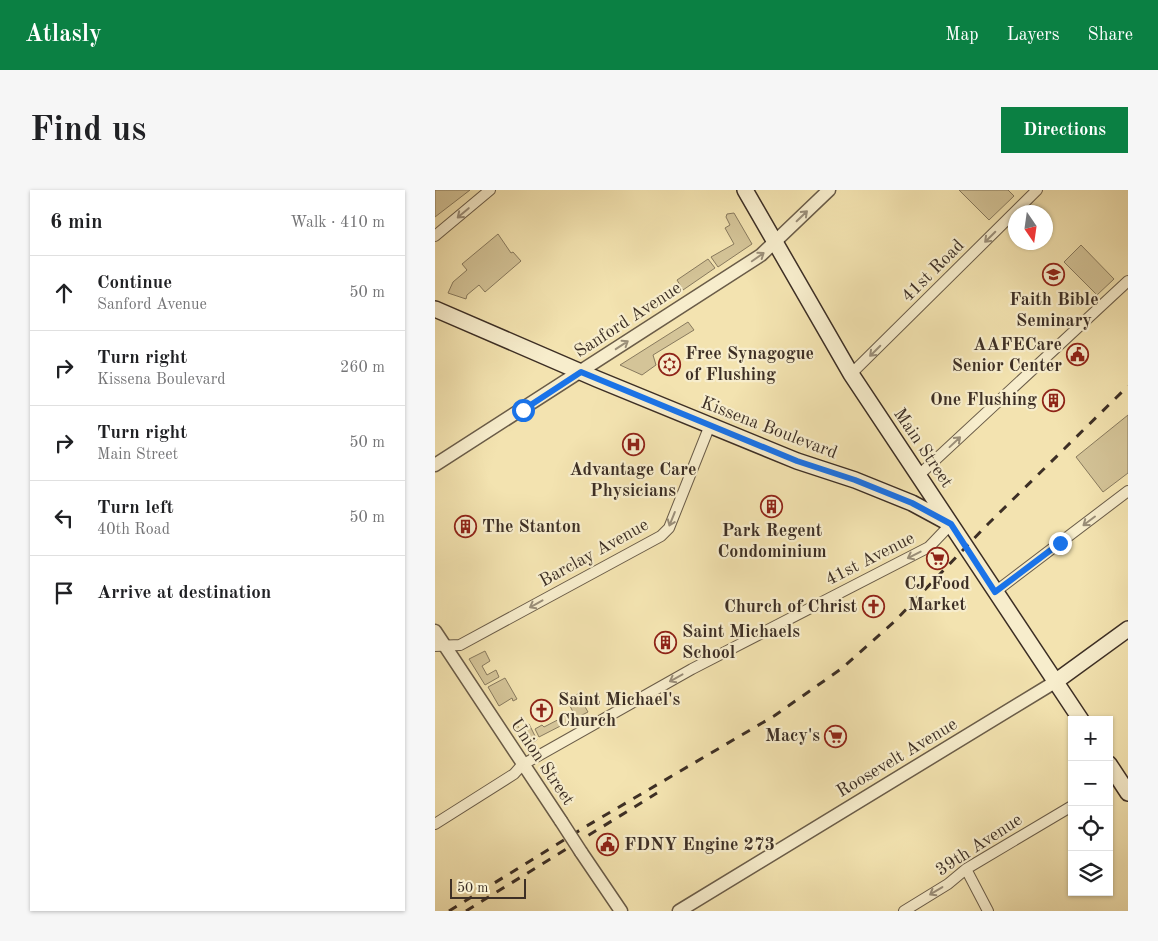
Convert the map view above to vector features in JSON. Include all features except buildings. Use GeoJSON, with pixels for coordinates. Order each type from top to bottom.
{"type":"FeatureCollection","features":[{"type":"Feature","properties":{"kind":"main road","name":"Main Street"},"geometry":{"type":"LineString","coordinates":[[745,190],[851,374],[1078,716]]}},
{"type":"Feature","properties":{"kind":"main road","name":"Kissena Boulevard"},"geometry":{"type":"LineString","coordinates":[[435,310],[797,461],[855,480],[912,503],[951,524]]}},
{"type":"Feature","properties":{"kind":"main road","name":"Roosevelt Avenue"},"geometry":{"type":"LineString","coordinates":[[1055,682],[1128,629]]}},
{"type":"Feature","properties":{"kind":"main road"},"geometry":{"type":"LineString","coordinates":[[1113,771],[1122,787]]}},
{"type":"Feature","properties":{"kind":"street"},"geometry":{"type":"LineString","coordinates":[[435,236],[490,190]]}},
{"type":"Feature","properties":{"kind":"street","name":"Sanford Avenue"},"geometry":{"type":"LineString","coordinates":[[435,465],[761,256],[829,190]]}},
{"type":"Feature","properties":{"kind":"street","name":"41st Road"},"geometry":{"type":"LineString","coordinates":[[851,374],[1037,190]]}},
{"type":"Feature","properties":{"kind":"street"},"geometry":{"type":"LineString","coordinates":[[919,475],[1128,281]]}},
{"type":"Feature","properties":{"kind":"street","name":"Barclay Avenue"},"geometry":{"type":"LineString","coordinates":[[440,646],[460,645],[661,536],[669,528],[710,425]]}},
{"type":"Feature","properties":{"kind":"street"},"geometry":{"type":"LineString","coordinates":[[995,592],[1128,491]]}},
{"type":"Feature","properties":{"kind":"street","name":"41st Avenue"},"geometry":{"type":"LineString","coordinates":[[435,824],[513,774],[522,765],[692,669],[929,547],[951,524]]}},
{"type":"Feature","properties":{"kind":"street","name":"Union Street"},"geometry":{"type":"LineString","coordinates":[[435,631],[440,646],[621,911]]}},
{"type":"Feature","properties":{"kind":"street","name":"Roosevelt Avenue"},"geometry":{"type":"LineString","coordinates":[[679,911],[1055,682]]}},
{"type":"Feature","properties":{"kind":"street","name":"39th Avenue"},"geometry":{"type":"LineString","coordinates":[[904,911],[948,884],[965,869],[1068,808]]}},
{"type":"Feature","properties":{"kind":"street"},"geometry":{"type":"LineString","coordinates":[[965,869],[988,911]]}},
{"type":"Feature","properties":{"kind":"shaded area"},"geometry":{"type":"Polygon","coordinates":[[[435,190],[470,190],[435,217],[435,190]]]}},
{"type":"Feature","properties":{"kind":"shaded area"},"geometry":{"type":"Polygon","coordinates":[[[959,190],[1008,190],[1014,196],[989,220],[959,190]]]}},
{"type":"Feature","properties":{"kind":"shaded area"},"geometry":{"type":"Polygon","coordinates":[[[734,213],[752,244],[718,267],[711,257],[734,244],[725,228],[730,225],[726,217],[727,214],[734,213]]]}},
{"type":"Feature","properties":{"kind":"shaded area"},"geometry":{"type":"Polygon","coordinates":[[[498,234],[511,253],[513,252],[521,261],[485,292],[479,285],[467,295],[466,299],[448,293],[453,282],[467,270],[462,264],[498,234]]]}},
{"type":"Feature","properties":{"kind":"shaded area"},"geometry":{"type":"Polygon","coordinates":[[[1081,245],[1114,279],[1097,295],[1064,262],[1081,245]]]}},
{"type":"Feature","properties":{"kind":"shaded area"},"geometry":{"type":"Polygon","coordinates":[[[708,259],[715,268],[683,290],[677,280],[708,259]]]}},
{"type":"Feature","properties":{"kind":"shaded area"},"geometry":{"type":"Polygon","coordinates":[[[688,322],[694,330],[653,355],[656,365],[642,375],[620,365],[688,322]]]}},
{"type":"Feature","properties":{"kind":"shaded area"},"geometry":{"type":"Polygon","coordinates":[[[1128,415],[1128,473],[1103,492],[1076,457],[1128,415]]]}},
{"type":"Feature","properties":{"kind":"shaded area"},"geometry":{"type":"Polygon","coordinates":[[[485,651],[490,661],[482,666],[487,675],[496,670],[499,677],[485,685],[469,659],[485,651]]]}},
{"type":"Feature","properties":{"kind":"shaded area"},"geometry":{"type":"Polygon","coordinates":[[[505,678],[517,699],[513,701],[512,698],[499,706],[488,687],[505,678]]]}},
{"type":"Feature","properties":{"kind":"shaded area"},"geometry":{"type":"Polygon","coordinates":[[[577,694],[588,712],[576,718],[569,704],[578,698],[577,694]]]}},
{"type":"Feature","properties":{"kind":"shaded area"},"geometry":{"type":"Polygon","coordinates":[[[571,713],[574,719],[539,737],[535,729],[542,725],[544,727],[571,713]]]}},
{"type":"Feature","properties":{"kind":"shaded area"},"geometry":{"type":"Polygon","coordinates":[[[515,722],[520,729],[529,724],[537,740],[526,746],[512,724],[515,722]]]}},
{"type":"Feature","properties":{"kind":"railway"},"geometry":{"type":"LineString","coordinates":[[449,911],[585,827],[774,716],[841,669],[894,622],[988,524],[1128,386]]}},
{"type":"Feature","properties":{"kind":"railway"},"geometry":{"type":"LineString","coordinates":[[466,911],[657,793]]}},
{"type":"Feature","properties":{"kind":"place","name":"Faith Bible Seminary"},"geometry":{"type":"Point","coordinates":[1054,275]}},
{"type":"Feature","properties":{"kind":"place","name":"AAFECare Senior Center"},"geometry":{"type":"Point","coordinates":[1078,355]}},
{"type":"Feature","properties":{"kind":"place","name":"Free Synagogue of Flushing"},"geometry":{"type":"Point","coordinates":[669,364]}},
{"type":"Feature","properties":{"kind":"place","name":"One Flushing"},"geometry":{"type":"Point","coordinates":[1053,400]}},
{"type":"Feature","properties":{"kind":"place","name":"Advantage Care Physicians"},"geometry":{"type":"Point","coordinates":[633,445]}},
{"type":"Feature","properties":{"kind":"place","name":"Park Regent Condominium"},"geometry":{"type":"Point","coordinates":[772,506]}},
{"type":"Feature","properties":{"kind":"place","name":"The Stanton"},"geometry":{"type":"Point","coordinates":[466,527]}},
{"type":"Feature","properties":{"kind":"place","name":"CJ Food Market"},"geometry":{"type":"Point","coordinates":[937,559]}},
{"type":"Feature","properties":{"kind":"place","name":"Church of Christ"},"geometry":{"type":"Point","coordinates":[873,607]}},
{"type":"Feature","properties":{"kind":"place","name":"Saint Michaels School"},"geometry":{"type":"Point","coordinates":[666,642]}},
{"type":"Feature","properties":{"kind":"place","name":"Saint Michael's Church"},"geometry":{"type":"Point","coordinates":[542,710]}},
{"type":"Feature","properties":{"kind":"place","name":"Macy's"},"geometry":{"type":"Point","coordinates":[836,736]}},
{"type":"Feature","properties":{"kind":"place","name":"FDNY Engine 273"},"geometry":{"type":"Point","coordinates":[608,845]}},
{"type":"Feature","properties":{"kind":"route"},"geometry":{"type":"LineString","coordinates":[[523,410],[581,372],[797,461],[855,480],[912,503],[951,524],[995,592],[1060,543]]}}]}
